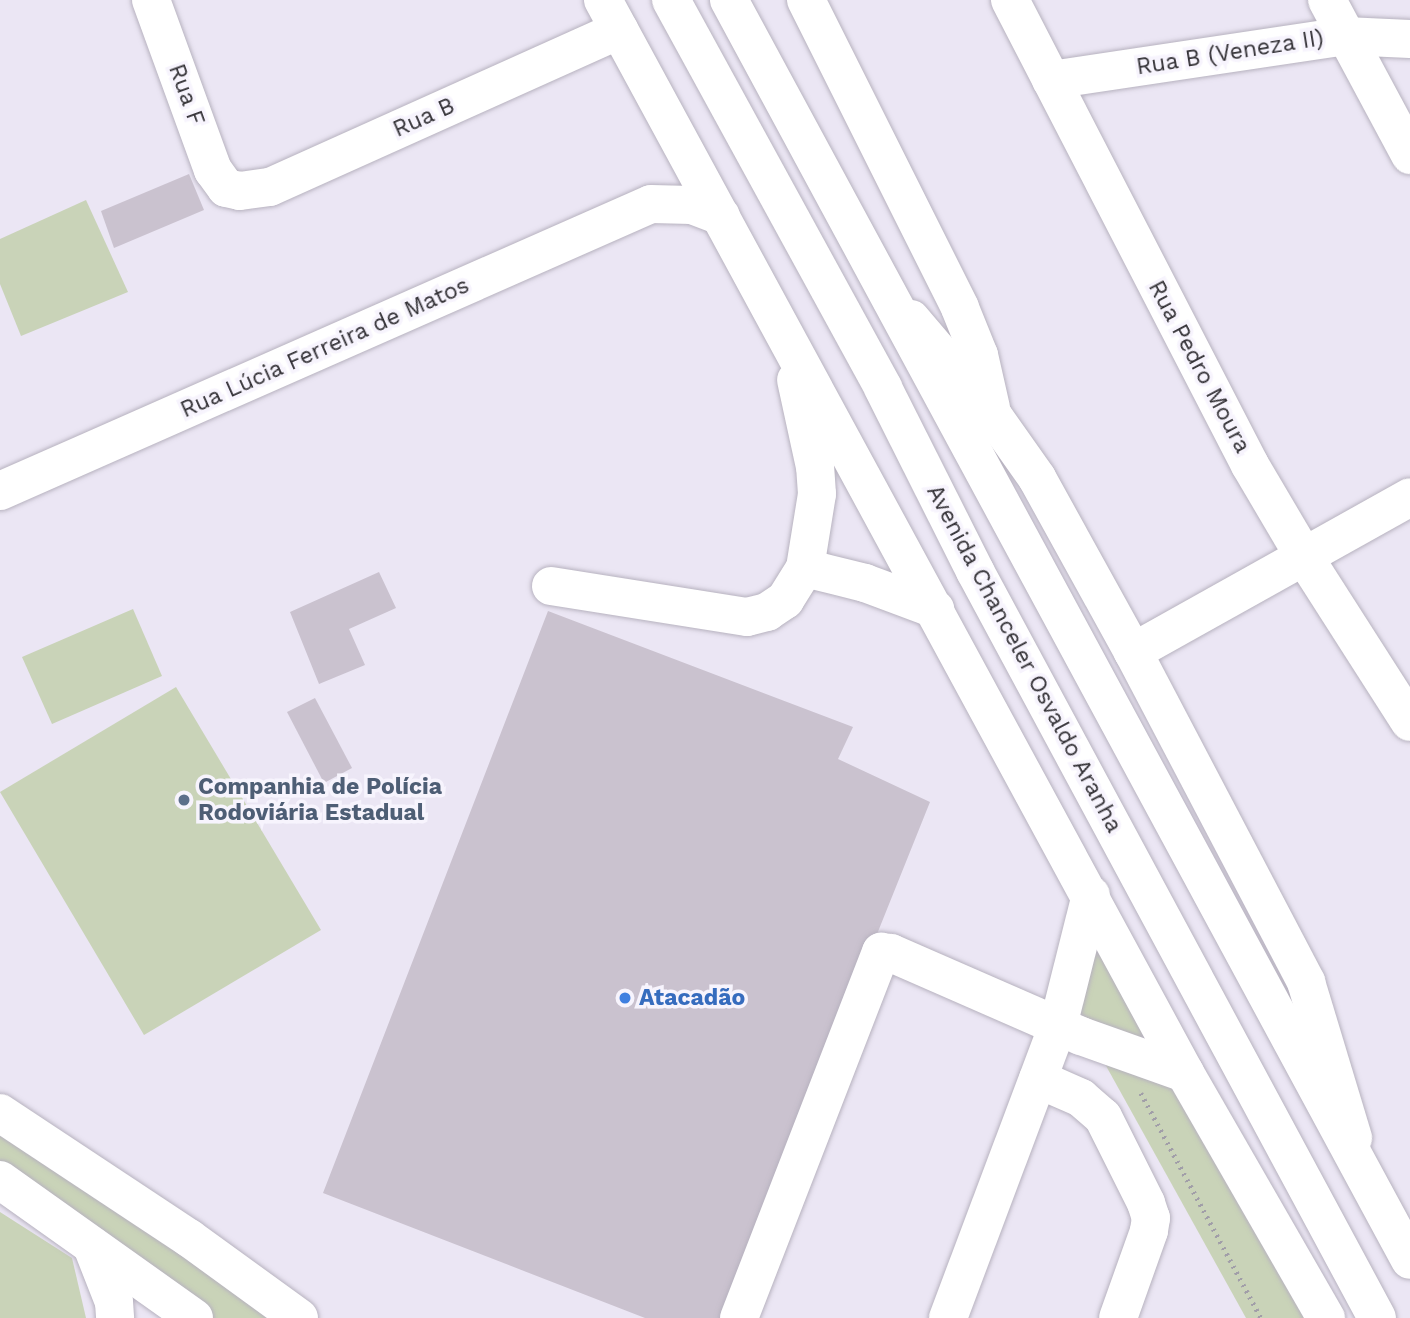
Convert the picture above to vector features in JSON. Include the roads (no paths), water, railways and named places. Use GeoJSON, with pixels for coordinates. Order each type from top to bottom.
{"type":"FeatureCollection","features":[{"type":"Feature","properties":{"kind":"street","name":"Rua F"},"geometry":{"type":"LineString","coordinates":[[151,0],[213,170],[226,187]]}},
{"type":"Feature","properties":{"kind":"street","name":"Avenida Chanceler Osvaldo Aranha"},"geometry":{"type":"LineString","coordinates":[[671,0],[883,388],[981,583],[1377,1318]]}},
{"type":"Feature","properties":{"kind":"street"},"geometry":{"type":"LineString","coordinates":[[806,0],[971,332],[994,417]]}},
{"type":"Feature","properties":{"kind":"street","name":"Rua Pedro Moura"},"geometry":{"type":"LineString","coordinates":[[1010,0],[1250,465],[1303,555],[1410,722]]}},
{"type":"Feature","properties":{"kind":"street"},"geometry":{"type":"LineString","coordinates":[[1327,0],[1410,155]]}},
{"type":"Feature","properties":{"kind":"street"},"geometry":{"type":"LineString","coordinates":[[729,1],[1410,1260]]}},
{"type":"Feature","properties":{"kind":"street","name":"Rua B"},"geometry":{"type":"LineString","coordinates":[[226,187],[255,191],[270,187],[611,15]]}},
{"type":"Feature","properties":{"kind":"street"},"geometry":{"type":"LineString","coordinates":[[611,15],[1091,895],[1185,1073],[1326,1318]]}},
{"type":"Feature","properties":{"kind":"street","name":"Rua B (Veneza II)"},"geometry":{"type":"LineString","coordinates":[[1051,80],[1345,36],[1410,39]]}},
{"type":"Feature","properties":{"kind":"street"},"geometry":{"type":"LineString","coordinates":[[674,129],[670,160],[651,204],[692,205],[721,216]]}},
{"type":"Feature","properties":{"kind":"street","name":"Rua Lúcia Ferreira de Matos"},"geometry":{"type":"LineString","coordinates":[[0,491],[651,204]]}},
{"type":"Feature","properties":{"kind":"street"},"geometry":{"type":"LineString","coordinates":[[877,278],[994,417],[1037,478],[1133,652],[1306,982],[1345,1108],[1360,1167]]}},
{"type":"Feature","properties":{"kind":"street"},"geometry":{"type":"LineString","coordinates":[[551,586],[747,617],[767,612],[785,600],[805,568],[817,494],[815,467],[786,334]]}},
{"type":"Feature","properties":{"kind":"street"},"geometry":{"type":"LineString","coordinates":[[1133,652],[1410,497]]}},
{"type":"Feature","properties":{"kind":"street"},"geometry":{"type":"LineString","coordinates":[[805,568],[865,583],[935,609]]}},
{"type":"Feature","properties":{"kind":"street"},"geometry":{"type":"LineString","coordinates":[[948,1318],[1058,1026],[1091,895]]}},
{"type":"Feature","properties":{"kind":"street"},"geometry":{"type":"LineString","coordinates":[[739,1318],[881,952],[891,953],[1058,1026],[1185,1073]]}},
{"type":"Feature","properties":{"kind":"street"},"geometry":{"type":"LineString","coordinates":[[1038,1079],[1082,1098],[1103,1117],[1146,1203],[1151,1218],[1149,1231],[1118,1318]]}},
{"type":"Feature","properties":{"kind":"street"},"geometry":{"type":"LineString","coordinates":[[0,1113],[189,1238],[299,1318]]}},
{"type":"Feature","properties":{"kind":"street"},"geometry":{"type":"LineString","coordinates":[[0,1181],[194,1318]]}},
{"type":"Feature","properties":{"kind":"street"},"geometry":{"type":"LineString","coordinates":[[92,1246],[114,1302],[115,1318]]}},
{"type":"Feature","properties":{"kind":"place","name":"Companhia de Polícia Rodoviária Estadual"},"geometry":{"type":"Point","coordinates":[184,800]}},
{"type":"Feature","properties":{"kind":"place","name":"Atacadão"},"geometry":{"type":"Point","coordinates":[625,998]}}]}
